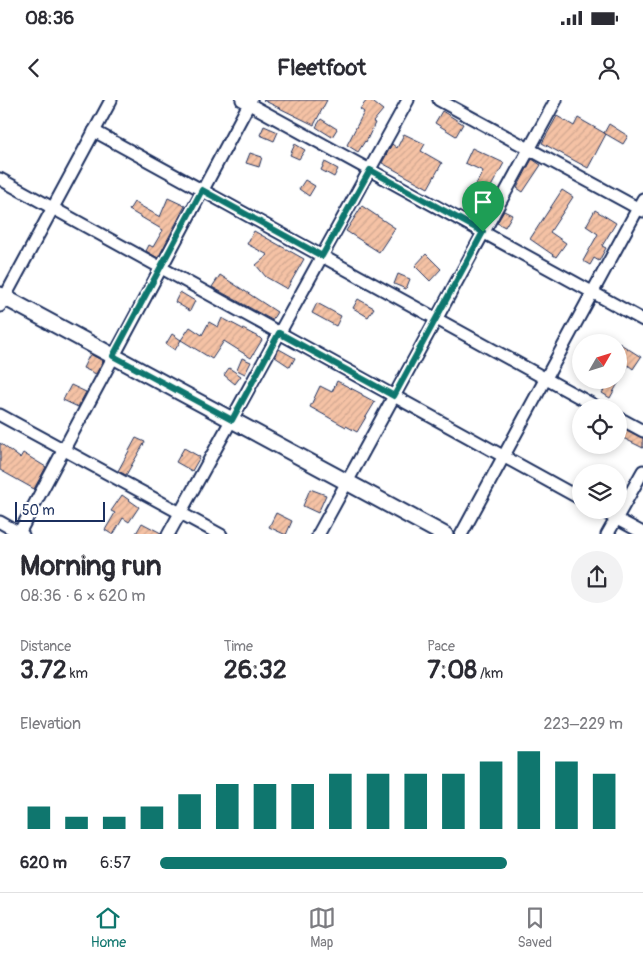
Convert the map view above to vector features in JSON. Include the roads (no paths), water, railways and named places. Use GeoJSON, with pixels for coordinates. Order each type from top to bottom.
{"type":"FeatureCollection","features":[{"type":"Feature","properties":{"kind":"street"},"geometry":{"type":"LineString","coordinates":[[111,100],[2,300],[113,356],[445,534]]}},
{"type":"Feature","properties":{"kind":"street"},"geometry":{"type":"LineString","coordinates":[[168,534],[408,100]]}},
{"type":"Feature","properties":{"kind":"street"},"geometry":{"type":"LineString","coordinates":[[439,100],[529,149],[641,206],[592,292],[461,534]]}},
{"type":"Feature","properties":{"kind":"street"},"geometry":{"type":"LineString","coordinates":[[318,534],[556,100]]}},
{"type":"Feature","properties":{"kind":"street"},"geometry":{"type":"LineString","coordinates":[[0,522],[20,534],[247,101],[643,320]]}},
{"type":"Feature","properties":{"kind":"street"},"geometry":{"type":"LineString","coordinates":[[94,131],[584,399]]}},
{"type":"Feature","properties":{"kind":"street"},"geometry":{"type":"LineString","coordinates":[[0,179],[572,495]]}},
{"type":"Feature","properties":{"kind":"street"},"geometry":{"type":"LineString","coordinates":[[0,415],[221,534]]}},
{"type":"Feature","properties":{"kind":"street"},"geometry":{"type":"LineString","coordinates":[[627,422],[643,431]]}},
{"type":"Feature","properties":{"kind":"street"},"geometry":{"type":"LineString","coordinates":[[627,499],[643,471]]}},
{"type":"Feature","properties":{"kind":"street"},"geometry":{"type":"LineString","coordinates":[[607,534],[616,519],[643,534]]}}]}
